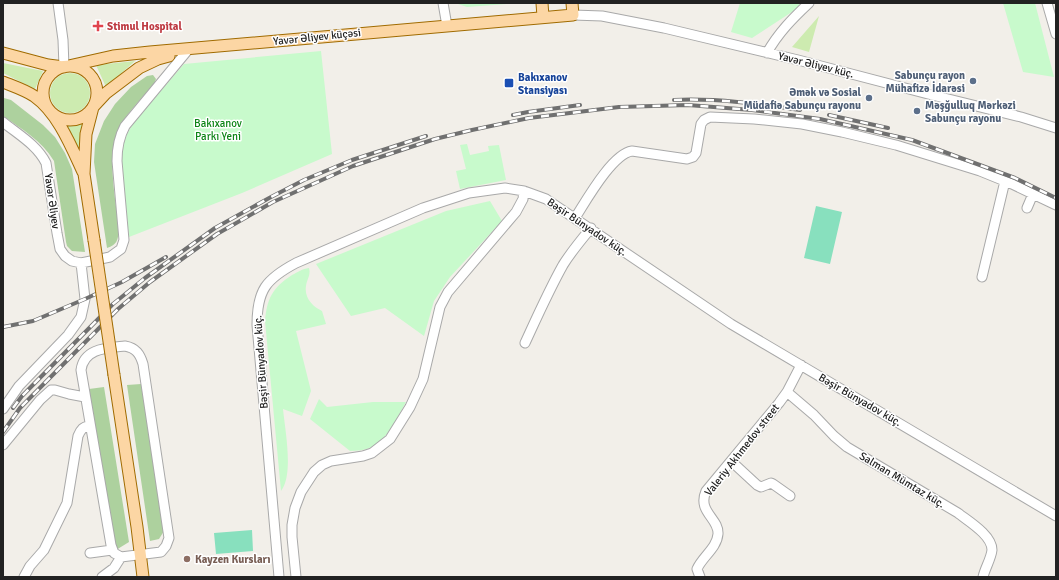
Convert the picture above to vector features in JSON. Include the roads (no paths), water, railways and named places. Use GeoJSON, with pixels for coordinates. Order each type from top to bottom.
{"type":"FeatureCollection","features":[{"type":"Feature","properties":{"kind":"main road"},"geometry":{"type":"LineString","coordinates":[[538,17],[542,3]]}},
{"type":"Feature","properties":{"kind":"main road"},"geometry":{"type":"LineString","coordinates":[[447,26],[573,15],[572,3]]}},
{"type":"Feature","properties":{"kind":"main road","name":"Yavər Əliyev küçəsi"},"geometry":{"type":"LineString","coordinates":[[188,50],[447,26]]}},
{"type":"Feature","properties":{"kind":"main road"},"geometry":{"type":"LineString","coordinates":[[84,174],[67,139],[48,109],[43,97],[44,84],[52,73],[64,66],[113,56],[188,50]]}},
{"type":"Feature","properties":{"kind":"main road"},"geometry":{"type":"LineString","coordinates":[[3,82],[32,95],[54,115],[62,119],[71,120],[83,116],[106,92],[139,68],[158,59],[188,50]]}},
{"type":"Feature","properties":{"kind":"main road"},"geometry":{"type":"LineString","coordinates":[[3,53],[48,65],[72,66],[79,68],[92,77],[95,84],[97,92],[86,134],[84,174],[137,527],[143,577]]}},
{"type":"Feature","properties":{"kind":"street"},"geometry":{"type":"LineString","coordinates":[[58,3],[63,40],[64,66]]}},
{"type":"Feature","properties":{"kind":"street"},"geometry":{"type":"LineString","coordinates":[[443,3],[447,26]]}},
{"type":"Feature","properties":{"kind":"street"},"geometry":{"type":"LineString","coordinates":[[767,53],[776,37],[784,27],[809,3]]}},
{"type":"Feature","properties":{"kind":"street"},"geometry":{"type":"LineString","coordinates":[[1047,3],[1056,34]]}},
{"type":"Feature","properties":{"kind":"street","name":"Yavər Əliyev küç."},"geometry":{"type":"LineString","coordinates":[[573,15],[602,16],[642,23],[1021,117],[1056,128]]}},
{"type":"Feature","properties":{"kind":"street"},"geometry":{"type":"LineString","coordinates":[[3,409],[36,366],[68,335],[81,317],[85,300],[81,263],[110,257],[121,249],[124,235],[117,161],[117,148],[120,135],[125,126],[188,50]]}},
{"type":"Feature","properties":{"kind":"street"},"geometry":{"type":"LineString","coordinates":[[576,218],[599,180],[625,153],[632,151],[687,159],[693,157],[696,153],[701,124],[704,120],[710,117],[795,123],[842,132],[896,145],[980,171],[1056,205]]}},
{"type":"Feature","properties":{"kind":"street","name":"Yavər Əliyev"},"geometry":{"type":"LineString","coordinates":[[3,122],[36,148],[42,155],[49,173],[60,249],[68,259],[81,263]]}},
{"type":"Feature","properties":{"kind":"street"},"geometry":{"type":"LineString","coordinates":[[982,277],[1005,181]]}},
{"type":"Feature","properties":{"kind":"street","name":"Bəşir Bünyadov küç."},"geometry":{"type":"LineString","coordinates":[[279,577],[257,325],[258,301],[265,286],[278,273],[296,263],[444,200],[470,193],[499,188],[524,191],[546,199],[731,324],[1056,516]]}},
{"type":"Feature","properties":{"kind":"street"},"geometry":{"type":"LineString","coordinates":[[296,577],[292,537],[293,516],[297,500],[306,482],[322,465],[331,461],[363,456],[377,449],[390,438],[410,407],[423,379],[443,299],[516,212],[523,199],[524,191]]}},
{"type":"Feature","properties":{"kind":"street"},"geometry":{"type":"LineString","coordinates":[[1028,208],[1033,194]]}},
{"type":"Feature","properties":{"kind":"street"},"geometry":{"type":"LineString","coordinates":[[525,343],[563,265],[590,228]]}},
{"type":"Feature","properties":{"kind":"street"},"geometry":{"type":"LineString","coordinates":[[125,346],[133,347],[139,354],[143,364],[168,538],[166,546],[161,552],[140,555],[120,557],[112,550],[84,397],[81,370],[82,364],[89,354],[99,350],[125,346]]}},
{"type":"Feature","properties":{"kind":"street","name":"Valeriy Akhmedov street"},"geometry":{"type":"LineString","coordinates":[[700,577],[697,569],[715,543],[718,533],[704,505],[703,500],[706,491],[765,422],[787,392],[801,366]]}},
{"type":"Feature","properties":{"kind":"street"},"geometry":{"type":"LineString","coordinates":[[3,445],[40,400],[51,390],[84,397]]}},
{"type":"Feature","properties":{"kind":"street","name":"Salman Mümtaz küç."},"geometry":{"type":"LineString","coordinates":[[787,392],[818,418],[834,436],[847,447],[958,513],[983,533],[988,538],[992,549],[983,577]]}},
{"type":"Feature","properties":{"kind":"street"},"geometry":{"type":"LineString","coordinates":[[24,577],[30,566],[41,555],[64,509],[69,494],[78,436],[80,430],[90,425]]}},
{"type":"Feature","properties":{"kind":"street"},"geometry":{"type":"LineString","coordinates":[[731,462],[757,485],[761,487],[771,483],[790,496]]}},
{"type":"Feature","properties":{"kind":"street"},"geometry":{"type":"LineString","coordinates":[[90,553],[112,550]]}},
{"type":"Feature","properties":{"kind":"street"},"geometry":{"type":"LineString","coordinates":[[140,555],[147,577]]}},
{"type":"Feature","properties":{"kind":"street"},"geometry":{"type":"LineString","coordinates":[[102,577],[114,568],[120,557]]}},
{"type":"Feature","properties":{"kind":"railway"},"geometry":{"type":"LineString","coordinates":[[674,100],[722,101],[800,110]]}},
{"type":"Feature","properties":{"kind":"railway"},"geometry":{"type":"LineString","coordinates":[[513,115],[580,105]]}},
{"type":"Feature","properties":{"kind":"railway"},"geometry":{"type":"LineString","coordinates":[[3,432],[20,408],[118,309],[150,282],[217,234],[273,202],[353,166],[435,139],[472,130],[529,118],[619,107],[688,105],[752,110],[820,119],[912,140],[1015,178],[1056,198]]}},
{"type":"Feature","properties":{"kind":"railway"},"geometry":{"type":"LineString","coordinates":[[829,115],[888,128]]}},
{"type":"Feature","properties":{"kind":"railway"},"geometry":{"type":"LineString","coordinates":[[13,408],[22,396],[113,304],[145,278],[215,228],[304,180],[352,160],[426,136]]}},
{"type":"Feature","properties":{"kind":"railway"},"geometry":{"type":"LineString","coordinates":[[3,327],[33,321],[85,299],[122,282],[166,257]]}},
{"type":"Feature","properties":{"kind":"place","name":"Stimul Hospital"},"geometry":{"type":"Point","coordinates":[98,26]}},
{"type":"Feature","properties":{"kind":"place","name":"Sabunçu rayon Mühafizə İdarəsi"},"geometry":{"type":"Point","coordinates":[973,81]}},
{"type":"Feature","properties":{"kind":"place","name":"Bakıxanov Stansiyası"},"geometry":{"type":"Point","coordinates":[509,83]}},
{"type":"Feature","properties":{"kind":"place","name":"Əmək və Sosial Müdafiə Sabunçu rayonu"},"geometry":{"type":"Point","coordinates":[869,98]}},
{"type":"Feature","properties":{"kind":"place","name":"Məşğulluq Mərkəzi Sabunçu rayonu"},"geometry":{"type":"Point","coordinates":[917,111]}},
{"type":"Feature","properties":{"kind":"place","name":"Kayzen Kursları"},"geometry":{"type":"Point","coordinates":[187,559]}},
{"type":"Feature","properties":{"kind":"park label","name":"Bakıxanov Parkı Yeni"},"geometry":{"type":"Point","coordinates":[218,129]}}]}
